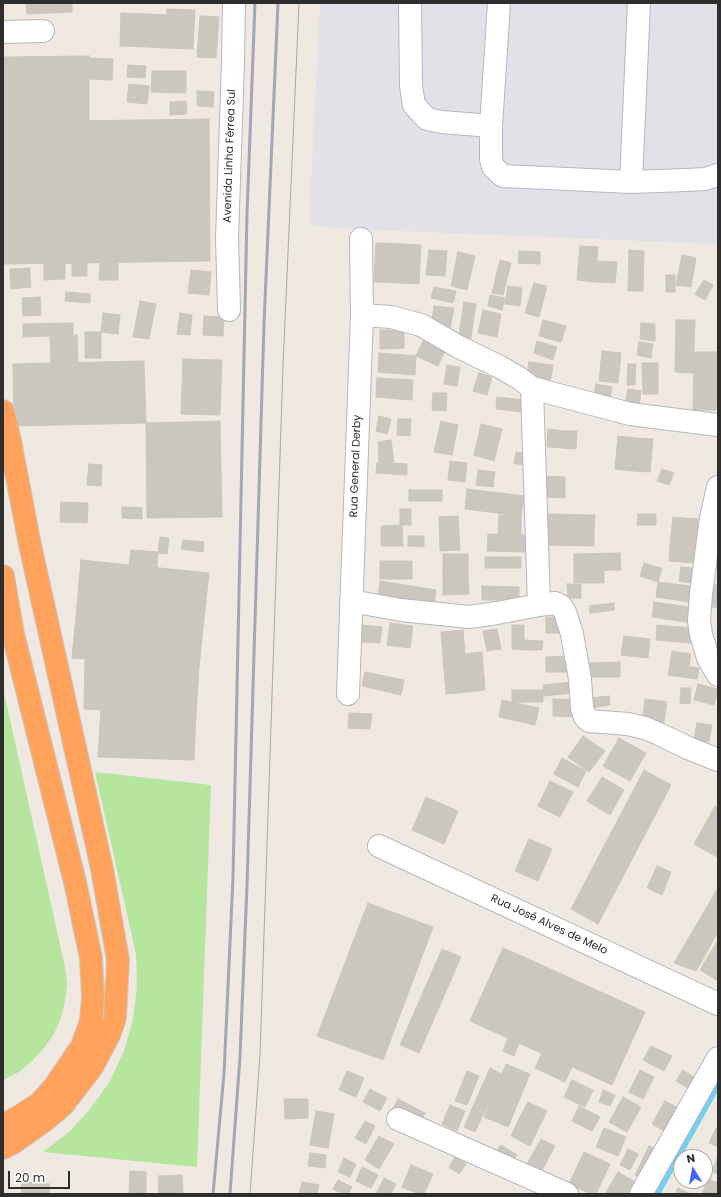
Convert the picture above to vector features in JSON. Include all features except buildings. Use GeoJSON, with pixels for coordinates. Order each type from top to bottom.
{"type":"FeatureCollection","features":[{"type":"Feature","properties":{"kind":"highway"},"geometry":{"type":"LineString","coordinates":[[3,411],[30,545],[102,869],[118,960],[115,1018],[110,1035],[92,1067],[63,1105],[31,1130],[3,1148]]}},
{"type":"Feature","properties":{"kind":"highway"},"geometry":{"type":"LineString","coordinates":[[3,576],[13,634],[75,882],[91,958],[93,997],[91,1021],[82,1046],[55,1086],[40,1103],[3,1125]]}},
{"type":"Feature","properties":{"kind":"street","name":"Avenida Linha Férrea Sul"},"geometry":{"type":"LineString","coordinates":[[229,310],[227,238],[234,3]]}},
{"type":"Feature","properties":{"kind":"street"},"geometry":{"type":"LineString","coordinates":[[410,3],[411,86],[414,105],[427,119],[442,122],[491,126]]}},
{"type":"Feature","properties":{"kind":"street"},"geometry":{"type":"LineString","coordinates":[[498,3],[491,126],[491,159],[493,167],[503,176],[631,182],[705,179],[718,175]]}},
{"type":"Feature","properties":{"kind":"street"},"geometry":{"type":"LineString","coordinates":[[631,182],[639,3]]}},
{"type":"Feature","properties":{"kind":"street"},"geometry":{"type":"LineString","coordinates":[[3,32],[43,31]]}},
{"type":"Feature","properties":{"kind":"street","name":"Rua General Derby"},"geometry":{"type":"LineString","coordinates":[[348,694],[362,315],[361,239]]}},
{"type":"Feature","properties":{"kind":"street"},"geometry":{"type":"LineString","coordinates":[[362,315],[391,317],[421,325],[458,347],[500,367],[519,378],[532,388],[630,414],[718,425]]}},
{"type":"Feature","properties":{"kind":"street"},"geometry":{"type":"LineString","coordinates":[[532,388],[539,605]]}},
{"type":"Feature","properties":{"kind":"street"},"geometry":{"type":"LineString","coordinates":[[718,487],[711,518],[699,621],[708,658],[718,675]]}},
{"type":"Feature","properties":{"kind":"street"},"geometry":{"type":"LineString","coordinates":[[351,601],[401,610],[469,617],[539,605],[555,604],[561,606],[565,612],[572,634],[580,679],[582,708],[585,717],[589,721],[628,724],[645,728],[694,751],[718,760]]}},
{"type":"Feature","properties":{"kind":"street","name":"Rua José Alves de Melo"},"geometry":{"type":"LineString","coordinates":[[379,846],[718,1004]]}},
{"type":"Feature","properties":{"kind":"street"},"geometry":{"type":"LineString","coordinates":[[641,1194],[718,1058]]}},
{"type":"Feature","properties":{"kind":"street"},"geometry":{"type":"LineString","coordinates":[[398,1119],[567,1194]]}},
{"type":"Feature","properties":{"kind":"shaded area"},"geometry":{"type":"Polygon","coordinates":[[[320,3],[718,3],[718,244],[349,229],[309,225],[320,3]]]}},
{"type":"Feature","properties":{"kind":"green space"},"geometry":{"type":"Polygon","coordinates":[[[3,688],[65,967],[67,984],[61,1018],[54,1034],[32,1061],[19,1072],[3,1080],[3,688]]]}},
{"type":"Feature","properties":{"kind":"green space"},"geometry":{"type":"Polygon","coordinates":[[[95,772],[211,785],[197,1167],[43,1152],[69,1132],[91,1108],[110,1081],[124,1051],[133,1019],[137,987],[136,954],[95,772]]]}},
{"type":"Feature","properties":{"kind":"waterway"},"geometry":{"type":"LineString","coordinates":[[657,1194],[718,1085]]}},
{"type":"Feature","properties":{"kind":"tram line"},"geometry":{"type":"LineString","coordinates":[[250,1194],[260,1055],[283,366],[299,3]]}},
{"type":"Feature","properties":{"kind":"railway"},"geometry":{"type":"LineString","coordinates":[[213,1194],[224,1074],[233,877],[247,214],[255,3]]}},
{"type":"Feature","properties":{"kind":"railway"},"geometry":{"type":"LineString","coordinates":[[230,1194],[240,1057],[247,885],[264,324],[278,3]]}}]}
